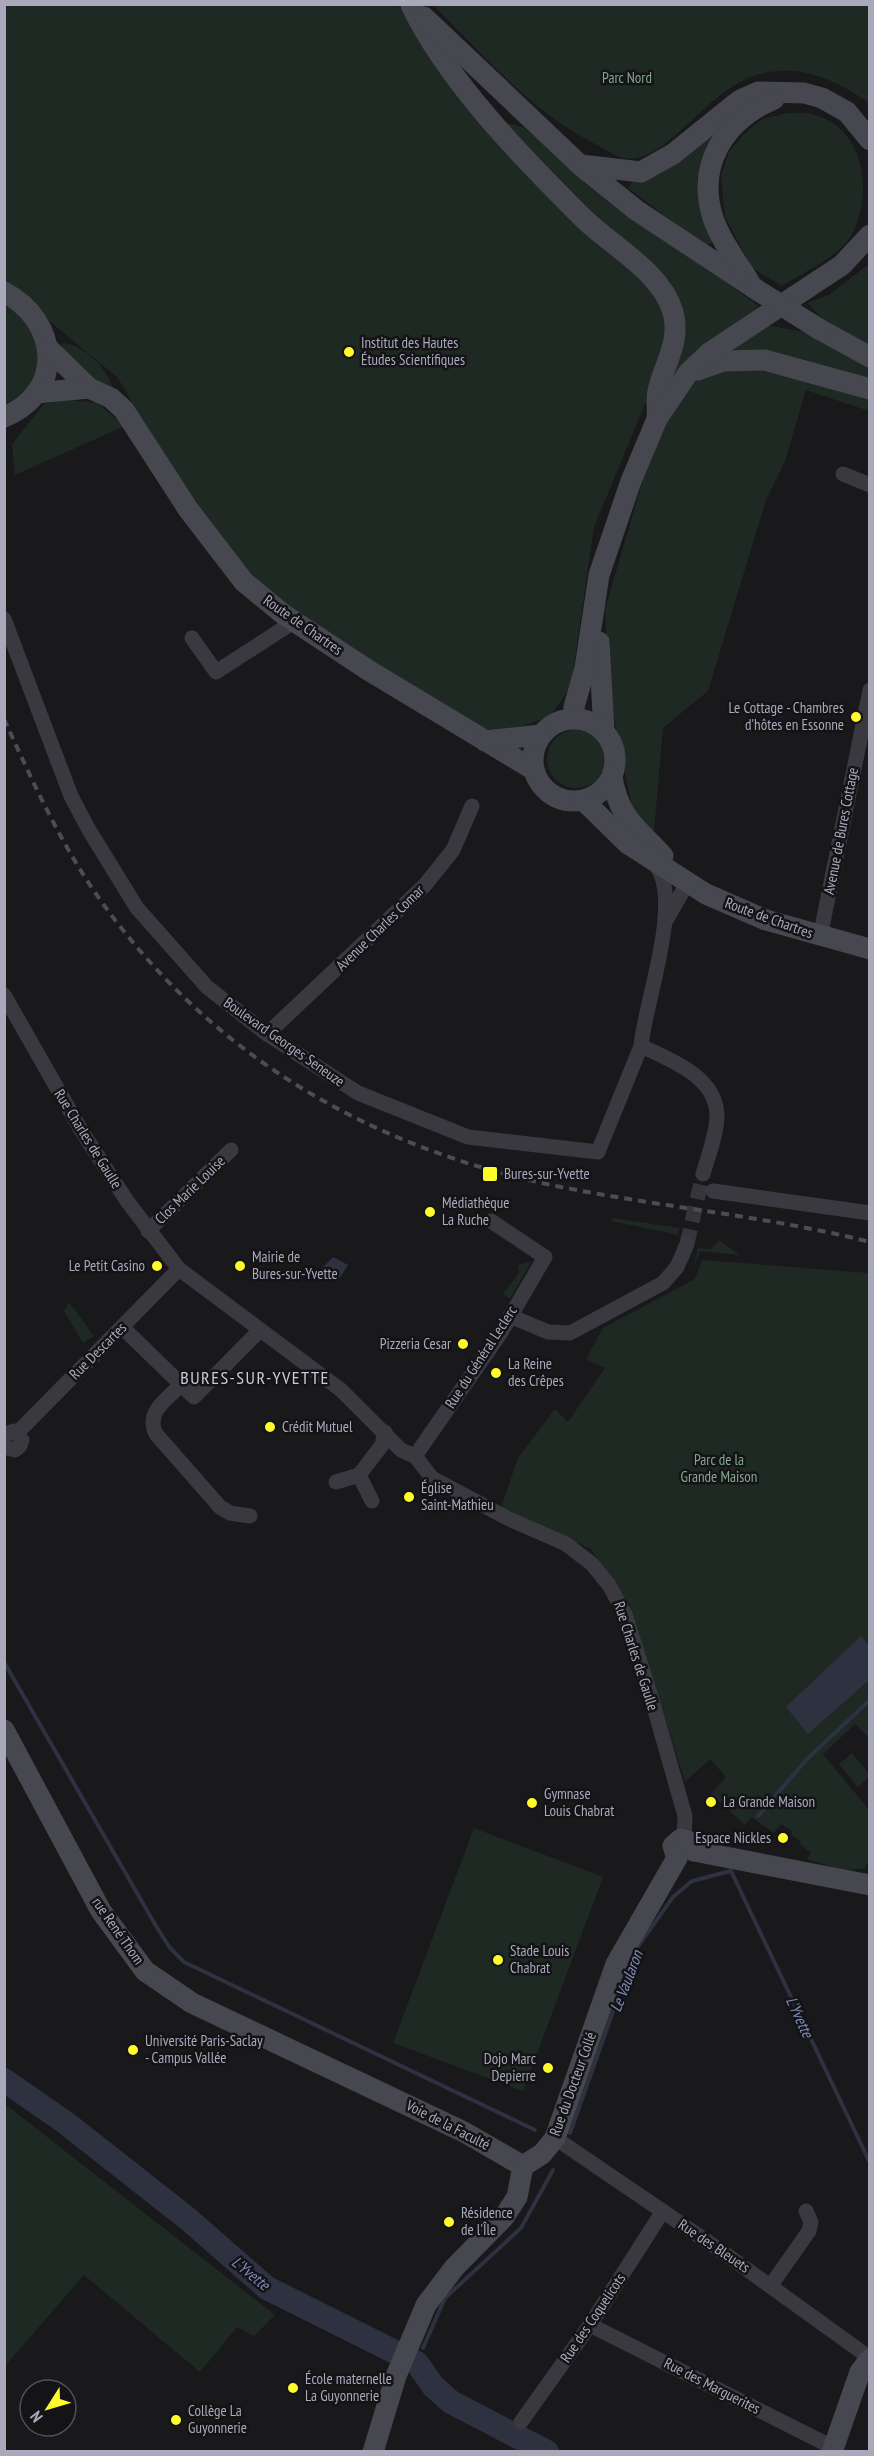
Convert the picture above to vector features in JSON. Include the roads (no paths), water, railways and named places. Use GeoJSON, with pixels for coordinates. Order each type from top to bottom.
{"type":"FeatureCollection","features":[{"type":"Feature","properties":{"kind":"main road"},"geometry":{"type":"LineString","coordinates":[[411,5],[579,164],[636,210],[753,288],[870,357]]}},
{"type":"Feature","properties":{"kind":"main road"},"geometry":{"type":"LineString","coordinates":[[411,5],[428,40],[499,129],[562,197],[644,271],[666,297],[675,324],[675,343],[658,392],[657,419]]}},
{"type":"Feature","properties":{"kind":"main road"},"geometry":{"type":"LineString","coordinates":[[579,164],[641,172],[673,154],[740,100],[758,92],[788,93],[822,98],[847,112],[870,140]]}},
{"type":"Feature","properties":{"kind":"main road"},"geometry":{"type":"LineString","coordinates":[[753,288],[721,236],[713,217],[708,173],[713,155],[723,136],[732,126],[750,111],[788,93]]}},
{"type":"Feature","properties":{"kind":"main road"},"geometry":{"type":"LineString","coordinates":[[575,718],[574,707],[585,668],[599,575],[630,481],[657,419],[688,374],[734,335],[842,264],[866,242],[870,235]]}},
{"type":"Feature","properties":{"kind":"main road"},"geometry":{"type":"LineString","coordinates":[[4,292],[22,301],[36,316],[48,348],[44,379],[36,393],[23,407],[5,418]]}},
{"type":"Feature","properties":{"kind":"main road","name":"Route de Chartres"},"geometry":{"type":"LineString","coordinates":[[48,348],[89,388],[111,398],[124,410],[188,509],[244,582],[295,621],[534,770]]}},
{"type":"Feature","properties":{"kind":"main road"},"geometry":{"type":"LineString","coordinates":[[688,374],[723,361],[747,358],[764,360],[870,389]]}},
{"type":"Feature","properties":{"kind":"main road"},"geometry":{"type":"LineString","coordinates":[[36,393],[89,388]]}},
{"type":"Feature","properties":{"kind":"main road"},"geometry":{"type":"LineString","coordinates":[[591,617],[599,644],[604,731],[614,749],[616,763],[612,777],[600,792],[583,800],[570,801],[548,791],[534,770],[534,752],[541,735],[556,723],[575,718],[586,720],[604,731]]}},
{"type":"Feature","properties":{"kind":"main road"},"geometry":{"type":"LineString","coordinates":[[485,741],[541,735]]}},
{"type":"Feature","properties":{"kind":"main road","name":"Route de Chartres"},"geometry":{"type":"LineString","coordinates":[[612,777],[617,801],[628,822],[681,876]]}},
{"type":"Feature","properties":{"kind":"main road","name":"Route de Chartres"},"geometry":{"type":"LineString","coordinates":[[583,800],[628,844],[654,863],[741,910],[820,937],[870,949]]}},
{"type":"Feature","properties":{"kind":"main road","name":"rue René Thom"},"geometry":{"type":"LineString","coordinates":[[4,1730],[100,1911],[145,1971],[192,2003],[372,2087]]}},
{"type":"Feature","properties":{"kind":"main road"},"geometry":{"type":"LineString","coordinates":[[685,1850],[870,1885]]}},
{"type":"Feature","properties":{"kind":"main road","name":"Rue du Docteur Collé"},"geometry":{"type":"LineString","coordinates":[[523,2166],[542,2154],[555,2138],[616,1964],[685,1850]]}},
{"type":"Feature","properties":{"kind":"main road","name":"Voie de la Faculté"},"geometry":{"type":"LineString","coordinates":[[372,2087],[464,2132],[523,2166]]}},
{"type":"Feature","properties":{"kind":"main road"},"geometry":{"type":"LineString","coordinates":[[374,2451],[396,2376],[426,2305],[435,2290],[504,2217],[517,2197],[523,2166]]}},
{"type":"Feature","properties":{"kind":"main road"},"geometry":{"type":"LineString","coordinates":[[833,2450],[860,2372],[870,2358]]}},
{"type":"Feature","properties":{"kind":"street"},"geometry":{"type":"LineString","coordinates":[[843,474],[870,485]]}},
{"type":"Feature","properties":{"kind":"street","name":"Boulevard Georges Seneuze"},"geometry":{"type":"LineString","coordinates":[[4,620],[71,796],[137,908],[207,987],[267,1034],[358,1094],[468,1137],[598,1152],[641,1046]]}},
{"type":"Feature","properties":{"kind":"street"},"geometry":{"type":"LineString","coordinates":[[192,638],[216,672],[295,621]]}},
{"type":"Feature","properties":{"kind":"street","name":"Avenue de Bures Cottage"},"geometry":{"type":"LineString","coordinates":[[820,937],[870,690]]}},
{"type":"Feature","properties":{"kind":"street","name":"Avenue Charles Comar"},"geometry":{"type":"LineString","coordinates":[[267,1034],[425,885],[453,850],[472,806]]}},
{"type":"Feature","properties":{"kind":"street"},"geometry":{"type":"LineString","coordinates":[[654,863],[666,883],[664,925],[641,1046],[694,1075],[702,1081],[713,1097],[717,1116],[703,1174]]}},
{"type":"Feature","properties":{"kind":"street"},"geometry":{"type":"LineString","coordinates":[[664,925],[681,876]]}},
{"type":"Feature","properties":{"kind":"street","name":"Rue Charles de Gaulle"},"geometry":{"type":"LineString","coordinates":[[4,995],[56,1090],[148,1230],[182,1271],[341,1390],[401,1450],[415,1456],[426,1472],[438,1482],[507,1518],[566,1544],[592,1564],[609,1585],[625,1614],[685,1815],[685,1850]]}},
{"type":"Feature","properties":{"kind":"street","name":"Clos Marie Louise"},"geometry":{"type":"LineString","coordinates":[[148,1230],[231,1150]]}},
{"type":"Feature","properties":{"kind":"street"},"geometry":{"type":"LineString","coordinates":[[713,1191],[870,1213]]}},
{"type":"Feature","properties":{"kind":"street","name":"Rue du Général Leclerc"},"geometry":{"type":"LineString","coordinates":[[415,1456],[500,1334],[544,1257],[492,1221]]}},
{"type":"Feature","properties":{"kind":"street"},"geometry":{"type":"LineString","coordinates":[[510,1316],[548,1332],[570,1333],[663,1282],[677,1267],[687,1244]]}},
{"type":"Feature","properties":{"kind":"street","name":"Rue Descartes"},"geometry":{"type":"LineString","coordinates":[[4,1447],[11,1450],[20,1446],[22,1440],[11,1434],[182,1271]]}},
{"type":"Feature","properties":{"kind":"street"},"geometry":{"type":"LineString","coordinates":[[122,1327],[194,1397],[259,1330]]}},
{"type":"Feature","properties":{"kind":"street"},"geometry":{"type":"LineString","coordinates":[[182,1384],[157,1408],[151,1425],[156,1434],[220,1507],[230,1513],[250,1516]]}},
{"type":"Feature","properties":{"kind":"street"},"geometry":{"type":"LineString","coordinates":[[336,1482],[359,1475],[382,1445],[385,1432]]}},
{"type":"Feature","properties":{"kind":"street"},"geometry":{"type":"LineString","coordinates":[[359,1475],[372,1501]]}},
{"type":"Feature","properties":{"kind":"street","name":"Rue des Bleuets"},"geometry":{"type":"LineString","coordinates":[[555,2138],[771,2285],[870,2358]]}},
{"type":"Feature","properties":{"kind":"street","name":"Rue des Coquelicots"},"geometry":{"type":"LineString","coordinates":[[521,2422],[590,2325],[663,2211]]}},
{"type":"Feature","properties":{"kind":"street"},"geometry":{"type":"LineString","coordinates":[[771,2285],[809,2231],[811,2222],[807,2211]]}},
{"type":"Feature","properties":{"kind":"street","name":"Rue des Marguerites"},"geometry":{"type":"LineString","coordinates":[[590,2325],[833,2450]]}},
{"type":"Feature","properties":{"kind":"water"},"geometry":{"type":"Polygon","coordinates":[[[333,1257],[348,1265],[338,1281],[321,1269],[333,1257]]]}},
{"type":"Feature","properties":{"kind":"water"},"geometry":{"type":"Polygon","coordinates":[[[861,1636],[869,1646],[869,1680],[808,1734],[786,1707],[861,1636]]]}},
{"type":"Feature","properties":{"kind":"waterway"},"geometry":{"type":"LineString","coordinates":[[4,1662],[156,1926],[170,1948],[184,1962],[535,2130]]}},
{"type":"Feature","properties":{"kind":"waterway","name":"Le Vaularon"},"geometry":{"type":"LineString","coordinates":[[758,1816],[807,1759],[870,1700]]}},
{"type":"Feature","properties":{"kind":"waterway","name":"Le Vaularon"},"geometry":{"type":"LineString","coordinates":[[570,2133],[634,1952],[673,1897],[692,1881],[731,1871],[870,2163]]}},
{"type":"Feature","properties":{"kind":"waterway","name":"L'Yvette"},"geometry":{"type":"LineString","coordinates":[[4,2080],[66,2123],[188,2219],[267,2288],[417,2363],[433,2386],[451,2402],[547,2452]]}},
{"type":"Feature","properties":{"kind":"waterway","name":"Le Vaularon"},"geometry":{"type":"LineString","coordinates":[[423,2348],[445,2298],[521,2228],[553,2170]]}},
{"type":"Feature","properties":{"kind":"tunnel"},"geometry":{"type":"LineString","coordinates":[[687,1244],[703,1174]]}},
{"type":"Feature","properties":{"kind":"railway"},"geometry":{"type":"LineString","coordinates":[[4,719],[57,829],[81,871],[138,948],[186,1000],[239,1045],[295,1084],[356,1118],[419,1146],[486,1169],[556,1186],[753,1218],[870,1242]]}},
{"type":"Feature","properties":{"kind":"place","name":"Institut des Hautes Études Scientifiques"},"geometry":{"type":"Point","coordinates":[349,352]}},
{"type":"Feature","properties":{"kind":"place","name":"Le Cottage - Chambres d'hôtes en Essonne"},"geometry":{"type":"Point","coordinates":[856,717]}},
{"type":"Feature","properties":{"kind":"place","name":"Bures-sur-Yvette"},"geometry":{"type":"Point","coordinates":[490,1174]}},
{"type":"Feature","properties":{"kind":"place","name":"Médiathèque La Ruche"},"geometry":{"type":"Point","coordinates":[430,1212]}},
{"type":"Feature","properties":{"kind":"place","name":"Le Petit Casino"},"geometry":{"type":"Point","coordinates":[157,1266]}},
{"type":"Feature","properties":{"kind":"place","name":"Mairie de Bures-sur-Yvette"},"geometry":{"type":"Point","coordinates":[240,1266]}},
{"type":"Feature","properties":{"kind":"place","name":"Pizzeria Cesar"},"geometry":{"type":"Point","coordinates":[463,1344]}},
{"type":"Feature","properties":{"kind":"place","name":"La Reine des Crêpes"},"geometry":{"type":"Point","coordinates":[496,1373]}},
{"type":"Feature","properties":{"kind":"place","name":"Crédit Mutuel"},"geometry":{"type":"Point","coordinates":[270,1427]}},
{"type":"Feature","properties":{"kind":"place","name":"Église Saint-Mathieu"},"geometry":{"type":"Point","coordinates":[409,1497]}},
{"type":"Feature","properties":{"kind":"place","name":"La Grande Maison"},"geometry":{"type":"Point","coordinates":[711,1802]}},
{"type":"Feature","properties":{"kind":"place","name":"Gymnase Louis Chabrat"},"geometry":{"type":"Point","coordinates":[532,1803]}},
{"type":"Feature","properties":{"kind":"place","name":"Espace Nickles"},"geometry":{"type":"Point","coordinates":[783,1838]}},
{"type":"Feature","properties":{"kind":"place","name":"Stade Louis Chabrat"},"geometry":{"type":"Point","coordinates":[498,1960]}},
{"type":"Feature","properties":{"kind":"place","name":"Université Paris-Saclay - Campus Vallée"},"geometry":{"type":"Point","coordinates":[133,2050]}},
{"type":"Feature","properties":{"kind":"place","name":"Dojo Marc Depierre"},"geometry":{"type":"Point","coordinates":[548,2068]}},
{"type":"Feature","properties":{"kind":"place","name":"Résidence de l'Île"},"geometry":{"type":"Point","coordinates":[449,2222]}},
{"type":"Feature","properties":{"kind":"place","name":"École maternelle La Guyonnerie"},"geometry":{"type":"Point","coordinates":[293,2388]}},
{"type":"Feature","properties":{"kind":"place","name":"Collège La Guyonnerie"},"geometry":{"type":"Point","coordinates":[176,2420]}},
{"type":"Feature","properties":{"kind":"district","name":"BURES-SUR-YVETTE"},"geometry":{"type":"Point","coordinates":[255,1378]}},
{"type":"Feature","properties":{"kind":"park label","name":"Parc Nord"},"geometry":{"type":"Point","coordinates":[627,78]}},
{"type":"Feature","properties":{"kind":"park label","name":"Parc de la Grande Maison"},"geometry":{"type":"Point","coordinates":[719,1468]}}]}
